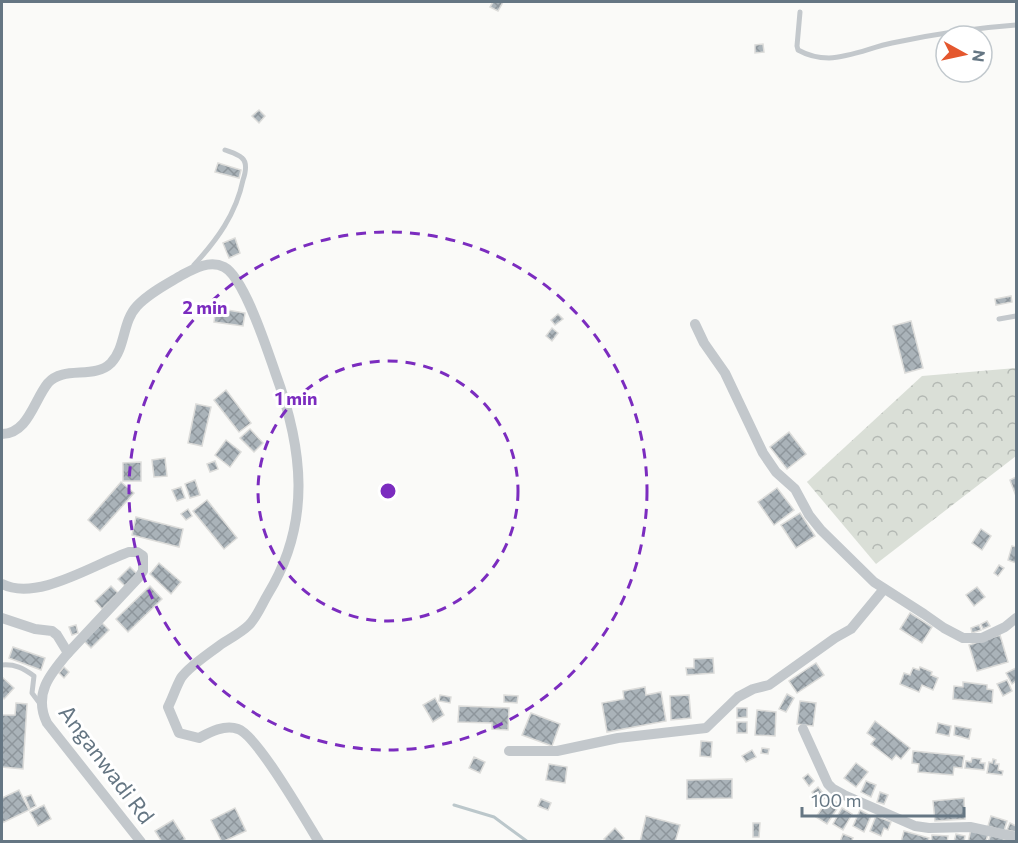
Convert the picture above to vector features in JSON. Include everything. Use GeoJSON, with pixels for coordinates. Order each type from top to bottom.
{"type":"FeatureCollection","features":[{"type":"Feature","properties":{"kind":"street"},"geometry":{"type":"LineString","coordinates":[[2,434],[15,431],[24,423],[49,381],[58,375],[103,369],[111,362],[120,348],[128,320],[137,306],[161,287],[205,264],[217,264],[226,268],[238,280],[252,310],[289,412],[300,477],[297,509],[291,540],[275,583],[249,625],[182,676],[168,707],[179,733],[199,738],[214,729],[236,728],[244,731],[260,750],[319,842]]}},
{"type":"Feature","properties":{"kind":"street"},"geometry":{"type":"LineString","coordinates":[[694,324],[725,373],[763,453],[776,472],[800,495],[809,515],[821,530],[874,582],[963,638],[982,638],[1005,627],[1017,618]]}},
{"type":"Feature","properties":{"kind":"street","name":"Anganwadi Rd"},"geometry":{"type":"LineString","coordinates":[[2,584],[10,588],[43,587],[129,552],[137,552],[143,556],[143,571],[140,577],[46,678],[42,707],[47,723],[141,842]]}},
{"type":"Feature","properties":{"kind":"street"},"geometry":{"type":"LineString","coordinates":[[509,751],[557,751],[618,738],[706,728],[738,697],[769,684],[851,629],[884,589]]}},
{"type":"Feature","properties":{"kind":"street"},"geometry":{"type":"LineString","coordinates":[[2,618],[35,629],[52,631],[57,635],[68,654]]}},
{"type":"Feature","properties":{"kind":"street"},"geometry":{"type":"LineString","coordinates":[[803,729],[828,784],[844,795],[915,826],[970,827],[1017,837]]}},
{"type":"Feature","properties":{"kind":"lane"},"geometry":{"type":"LineString","coordinates":[[800,12],[798,50],[826,58],[840,57],[890,43],[970,28],[1017,25]]}},
{"type":"Feature","properties":{"kind":"lane"},"geometry":{"type":"LineString","coordinates":[[190,271],[224,229],[240,196],[245,172],[244,160],[241,156],[225,150]]}},
{"type":"Feature","properties":{"kind":"lane"},"geometry":{"type":"LineString","coordinates":[[999,319],[1017,316]]}},
{"type":"Feature","properties":{"kind":"lane"},"geometry":{"type":"LineString","coordinates":[[2,664],[23,668],[34,676],[32,693],[42,707]]}},
{"type":"Feature","properties":{"kind":"green space"},"geometry":{"type":"Polygon","coordinates":[[[1016,368],[1016,456],[876,564],[807,482],[922,376],[1016,368]]]}},
{"type":"Feature","properties":{"kind":"building"},"geometry":{"type":"Polygon","coordinates":[[[493,2],[503,2],[498,11],[490,7],[493,2]]]}},
{"type":"Feature","properties":{"kind":"building"},"geometry":{"type":"Polygon","coordinates":[[[763,44],[764,52],[755,53],[755,45],[763,44]]]}},
{"type":"Feature","properties":{"kind":"building"},"geometry":{"type":"Polygon","coordinates":[[[259,110],[265,116],[259,123],[252,116],[259,110]]]}},
{"type":"Feature","properties":{"kind":"building"},"geometry":{"type":"Polygon","coordinates":[[[218,163],[241,170],[239,178],[215,172],[218,163]]]}},
{"type":"Feature","properties":{"kind":"building"},"geometry":{"type":"Polygon","coordinates":[[[235,238],[240,253],[229,258],[223,243],[235,238]]]}},
{"type":"Feature","properties":{"kind":"building"},"geometry":{"type":"Polygon","coordinates":[[[1011,296],[1012,302],[996,305],[995,299],[1011,296]]]}},
{"type":"Feature","properties":{"kind":"building"},"geometry":{"type":"Polygon","coordinates":[[[216,308],[245,313],[243,326],[214,322],[216,308]]]}},
{"type":"Feature","properties":{"kind":"building"},"geometry":{"type":"Polygon","coordinates":[[[558,314],[563,319],[555,325],[551,320],[558,314]]]}},
{"type":"Feature","properties":{"kind":"building"},"geometry":{"type":"Polygon","coordinates":[[[911,321],[923,368],[905,373],[893,326],[911,321]]]}},
{"type":"Feature","properties":{"kind":"building"},"geometry":{"type":"Polygon","coordinates":[[[552,328],[558,333],[552,341],[546,336],[552,328]]]}},
{"type":"Feature","properties":{"kind":"building"},"geometry":{"type":"Polygon","coordinates":[[[226,390],[251,423],[239,432],[214,400],[226,390]]]}},
{"type":"Feature","properties":{"kind":"building"},"geometry":{"type":"Polygon","coordinates":[[[196,404],[211,407],[202,446],[188,443],[196,404]]]}},
{"type":"Feature","properties":{"kind":"building"},"geometry":{"type":"Polygon","coordinates":[[[250,429],[263,443],[254,452],[240,438],[250,429]]]}},
{"type":"Feature","properties":{"kind":"building"},"geometry":{"type":"Polygon","coordinates":[[[789,432],[806,454],[787,469],[770,447],[789,432]]]}},
{"type":"Feature","properties":{"kind":"building"},"geometry":{"type":"Polygon","coordinates":[[[226,440],[241,452],[230,467],[215,455],[226,440]]]}},
{"type":"Feature","properties":{"kind":"building"},"geometry":{"type":"Polygon","coordinates":[[[165,458],[167,476],[154,477],[152,460],[165,458]]]}},
{"type":"Feature","properties":{"kind":"building"},"geometry":{"type":"Polygon","coordinates":[[[215,461],[218,469],[210,472],[207,464],[215,461]]]}},
{"type":"Feature","properties":{"kind":"building"},"geometry":{"type":"Polygon","coordinates":[[[141,462],[141,481],[123,481],[123,463],[141,462]]]}},
{"type":"Feature","properties":{"kind":"building"},"geometry":{"type":"Polygon","coordinates":[[[1016,477],[1016,496],[1010,480],[1016,477]]]}},
{"type":"Feature","properties":{"kind":"building"},"geometry":{"type":"Polygon","coordinates":[[[195,480],[200,495],[190,498],[185,484],[195,480]]]}},
{"type":"Feature","properties":{"kind":"building"},"geometry":{"type":"Polygon","coordinates":[[[121,482],[134,493],[100,531],[88,520],[121,482]]]}},
{"type":"Feature","properties":{"kind":"building"},"geometry":{"type":"Polygon","coordinates":[[[181,487],[185,498],[177,501],[172,490],[181,487]]]}},
{"type":"Feature","properties":{"kind":"building"},"geometry":{"type":"Polygon","coordinates":[[[777,488],[794,510],[774,525],[758,502],[777,488]]]}},
{"type":"Feature","properties":{"kind":"building"},"geometry":{"type":"Polygon","coordinates":[[[207,500],[237,538],[224,549],[193,511],[207,500]]]}},
{"type":"Feature","properties":{"kind":"building"},"geometry":{"type":"Polygon","coordinates":[[[188,509],[192,516],[186,520],[181,514],[188,509]]]}},
{"type":"Feature","properties":{"kind":"building"},"geometry":{"type":"Polygon","coordinates":[[[800,513],[815,536],[796,548],[781,525],[800,513]]]}},
{"type":"Feature","properties":{"kind":"building"},"geometry":{"type":"Polygon","coordinates":[[[136,517],[183,529],[179,547],[132,535],[136,517]]]}},
{"type":"Feature","properties":{"kind":"building"},"geometry":{"type":"Polygon","coordinates":[[[981,529],[991,536],[982,550],[972,543],[981,529]]]}},
{"type":"Feature","properties":{"kind":"building"},"geometry":{"type":"Polygon","coordinates":[[[1012,546],[1016,547],[1016,563],[1008,560],[1012,546]]]}},
{"type":"Feature","properties":{"kind":"building"},"geometry":{"type":"Polygon","coordinates":[[[159,563],[181,582],[171,594],[150,574],[159,563]]]}},
{"type":"Feature","properties":{"kind":"building"},"geometry":{"type":"Polygon","coordinates":[[[999,565],[1004,568],[998,576],[994,573],[999,565]]]}},
{"type":"Feature","properties":{"kind":"building"},"geometry":{"type":"Polygon","coordinates":[[[130,567],[137,574],[125,586],[118,579],[130,567]]]}},
{"type":"Feature","properties":{"kind":"building"},"geometry":{"type":"Polygon","coordinates":[[[111,586],[118,593],[102,609],[95,601],[111,586]]]}},
{"type":"Feature","properties":{"kind":"building"},"geometry":{"type":"Polygon","coordinates":[[[150,586],[162,599],[128,632],[116,619],[150,586]]]}},
{"type":"Feature","properties":{"kind":"building"},"geometry":{"type":"Polygon","coordinates":[[[977,587],[985,597],[974,606],[966,595],[977,587]]]}},
{"type":"Feature","properties":{"kind":"building"},"geometry":{"type":"Polygon","coordinates":[[[910,613],[932,627],[922,643],[900,629],[910,613]]]}},
{"type":"Feature","properties":{"kind":"building"},"geometry":{"type":"Polygon","coordinates":[[[987,621],[990,626],[983,629],[981,624],[987,621]]]}},
{"type":"Feature","properties":{"kind":"building"},"geometry":{"type":"Polygon","coordinates":[[[102,623],[109,630],[91,648],[84,641],[102,623]]]}},
{"type":"Feature","properties":{"kind":"building"},"geometry":{"type":"Polygon","coordinates":[[[76,625],[78,633],[72,635],[69,627],[76,625]]]}},
{"type":"Feature","properties":{"kind":"building"},"geometry":{"type":"Polygon","coordinates":[[[979,625],[981,630],[972,633],[971,628],[979,625]]]}},
{"type":"Feature","properties":{"kind":"building"},"geometry":{"type":"Polygon","coordinates":[[[1000,635],[1008,662],[977,671],[969,645],[1000,635]]]}},
{"type":"Feature","properties":{"kind":"building"},"geometry":{"type":"Polygon","coordinates":[[[13,647],[45,658],[41,670],[9,658],[13,647]]]}},
{"type":"Feature","properties":{"kind":"building"},"geometry":{"type":"Polygon","coordinates":[[[713,658],[714,673],[687,675],[686,668],[694,668],[694,659],[713,658]]]}},
{"type":"Feature","properties":{"kind":"building"},"geometry":{"type":"Polygon","coordinates":[[[816,663],[824,675],[797,693],[789,681],[816,663]]]}},
{"type":"Feature","properties":{"kind":"building"},"geometry":{"type":"Polygon","coordinates":[[[64,667],[69,672],[64,678],[59,673],[64,667]]]}},
{"type":"Feature","properties":{"kind":"building"},"geometry":{"type":"Polygon","coordinates":[[[920,667],[932,672],[931,675],[938,678],[933,690],[922,685],[919,692],[900,684],[904,673],[910,675],[913,668],[919,670],[920,667]]]}},
{"type":"Feature","properties":{"kind":"building"},"geometry":{"type":"Polygon","coordinates":[[[1016,668],[1016,681],[1012,684],[1006,673],[1016,668]]]}},
{"type":"Feature","properties":{"kind":"building"},"geometry":{"type":"Polygon","coordinates":[[[2,677],[14,688],[4,699],[2,697],[2,677]]]}},
{"type":"Feature","properties":{"kind":"building"},"geometry":{"type":"Polygon","coordinates":[[[1007,680],[1012,691],[1003,696],[997,684],[1007,680]]]}},
{"type":"Feature","properties":{"kind":"building"},"geometry":{"type":"Polygon","coordinates":[[[963,682],[987,685],[987,689],[993,690],[992,703],[953,699],[954,686],[963,687],[963,682]]]}},
{"type":"Feature","properties":{"kind":"building"},"geometry":{"type":"Polygon","coordinates":[[[645,687],[646,695],[661,692],[666,721],[607,732],[602,703],[624,699],[623,691],[645,687]]]}},
{"type":"Feature","properties":{"kind":"building"},"geometry":{"type":"Polygon","coordinates":[[[787,694],[794,698],[786,712],[779,709],[787,694]]]}},
{"type":"Feature","properties":{"kind":"building"},"geometry":{"type":"Polygon","coordinates":[[[440,695],[451,697],[450,703],[439,701],[440,695]]]}},
{"type":"Feature","properties":{"kind":"building"},"geometry":{"type":"Polygon","coordinates":[[[504,695],[518,696],[517,703],[504,702],[504,695]]]}},
{"type":"Feature","properties":{"kind":"building"},"geometry":{"type":"Polygon","coordinates":[[[689,695],[691,718],[671,720],[670,696],[689,695]]]}},
{"type":"Feature","properties":{"kind":"building"},"geometry":{"type":"Polygon","coordinates":[[[435,698],[444,715],[433,722],[423,705],[435,698]]]}},
{"type":"Feature","properties":{"kind":"building"},"geometry":{"type":"Polygon","coordinates":[[[800,701],[816,703],[813,726],[797,724],[800,701]]]}},
{"type":"Feature","properties":{"kind":"building"},"geometry":{"type":"Polygon","coordinates":[[[16,703],[27,704],[23,769],[2,767],[2,715],[15,715],[16,703]]]}},
{"type":"Feature","properties":{"kind":"building"},"geometry":{"type":"Polygon","coordinates":[[[459,706],[509,708],[508,730],[492,729],[492,723],[458,722],[459,706]]]}},
{"type":"Feature","properties":{"kind":"building"},"geometry":{"type":"Polygon","coordinates":[[[737,708],[747,708],[747,717],[737,718],[737,708]]]}},
{"type":"Feature","properties":{"kind":"building"},"geometry":{"type":"Polygon","coordinates":[[[757,710],[776,712],[775,736],[755,735],[757,710]]]}},
{"type":"Feature","properties":{"kind":"building"},"geometry":{"type":"Polygon","coordinates":[[[531,713],[560,724],[552,746],[522,735],[531,713]]]}},
{"type":"Feature","properties":{"kind":"building"},"geometry":{"type":"Polygon","coordinates":[[[875,721],[910,748],[901,759],[896,755],[892,760],[871,744],[875,739],[867,733],[875,721]]]}},
{"type":"Feature","properties":{"kind":"building"},"geometry":{"type":"Polygon","coordinates":[[[737,722],[747,722],[747,733],[737,733],[737,722]]]}},
{"type":"Feature","properties":{"kind":"building"},"geometry":{"type":"Polygon","coordinates":[[[938,723],[951,726],[949,736],[936,733],[938,723]]]}},
{"type":"Feature","properties":{"kind":"building"},"geometry":{"type":"Polygon","coordinates":[[[955,726],[971,729],[969,739],[954,735],[955,726]]]}},
{"type":"Feature","properties":{"kind":"building"},"geometry":{"type":"Polygon","coordinates":[[[701,741],[712,742],[711,757],[700,756],[701,741]]]}},
{"type":"Feature","properties":{"kind":"building"},"geometry":{"type":"Polygon","coordinates":[[[762,748],[769,749],[768,754],[761,753],[762,748]]]}},
{"type":"Feature","properties":{"kind":"building"},"geometry":{"type":"Polygon","coordinates":[[[752,750],[756,757],[746,762],[742,756],[752,750]]]}},
{"type":"Feature","properties":{"kind":"building"},"geometry":{"type":"Polygon","coordinates":[[[913,751],[964,756],[962,768],[954,767],[953,775],[918,772],[919,764],[912,763],[913,751]]]}},
{"type":"Feature","properties":{"kind":"building"},"geometry":{"type":"Polygon","coordinates":[[[474,757],[485,762],[480,773],[469,768],[474,757]]]}},
{"type":"Feature","properties":{"kind":"building"},"geometry":{"type":"Polygon","coordinates":[[[972,758],[981,759],[980,763],[985,763],[984,770],[965,768],[966,761],[971,762],[972,758]]]}},
{"type":"Feature","properties":{"kind":"building"},"geometry":{"type":"Polygon","coordinates":[[[993,759],[996,760],[995,764],[999,764],[998,770],[1003,771],[1002,775],[987,773],[989,762],[992,763],[993,759]]]}},
{"type":"Feature","properties":{"kind":"building"},"geometry":{"type":"Polygon","coordinates":[[[856,763],[868,772],[856,787],[844,778],[856,763]]]}},
{"type":"Feature","properties":{"kind":"building"},"geometry":{"type":"Polygon","coordinates":[[[549,764],[567,767],[565,783],[546,780],[549,764]]]}},
{"type":"Feature","properties":{"kind":"building"},"geometry":{"type":"Polygon","coordinates":[[[808,774],[814,781],[809,786],[803,778],[808,774]]]}},
{"type":"Feature","properties":{"kind":"building"},"geometry":{"type":"Polygon","coordinates":[[[732,779],[732,798],[687,799],[687,780],[732,779]]]}},
{"type":"Feature","properties":{"kind":"building"},"geometry":{"type":"Polygon","coordinates":[[[866,781],[876,785],[871,797],[861,792],[866,781]]]}},
{"type":"Feature","properties":{"kind":"building"},"geometry":{"type":"Polygon","coordinates":[[[818,787],[826,797],[820,802],[812,792],[818,787]]]}},
{"type":"Feature","properties":{"kind":"building"},"geometry":{"type":"Polygon","coordinates":[[[19,790],[29,810],[2,823],[2,798],[19,790]]]}},
{"type":"Feature","properties":{"kind":"building"},"geometry":{"type":"Polygon","coordinates":[[[880,792],[888,795],[884,804],[877,802],[880,792]]]}},
{"type":"Feature","properties":{"kind":"building"},"geometry":{"type":"Polygon","coordinates":[[[31,795],[36,806],[30,809],[25,797],[31,795]]]}},
{"type":"Feature","properties":{"kind":"building"},"geometry":{"type":"Polygon","coordinates":[[[829,798],[840,804],[827,824],[816,817],[829,798]]]}},
{"type":"Feature","properties":{"kind":"building"},"geometry":{"type":"Polygon","coordinates":[[[964,798],[965,819],[935,821],[933,801],[964,798]]]}},
{"type":"Feature","properties":{"kind":"building"},"geometry":{"type":"Polygon","coordinates":[[[541,799],[551,803],[548,810],[538,806],[541,799]]]}},
{"type":"Feature","properties":{"kind":"building"},"geometry":{"type":"Polygon","coordinates":[[[44,805],[51,819],[38,826],[30,812],[44,805]]]}},
{"type":"Feature","properties":{"kind":"building"},"geometry":{"type":"Polygon","coordinates":[[[235,808],[246,831],[222,842],[211,820],[235,808]]]}},
{"type":"Feature","properties":{"kind":"building"},"geometry":{"type":"Polygon","coordinates":[[[842,808],[852,814],[843,830],[833,824],[842,808]]]}},
{"type":"Feature","properties":{"kind":"building"},"geometry":{"type":"Polygon","coordinates":[[[860,810],[871,816],[864,832],[853,826],[860,810]]]}},
{"type":"Feature","properties":{"kind":"building"},"geometry":{"type":"Polygon","coordinates":[[[646,816],[680,825],[675,842],[640,842],[646,816]]]}},
{"type":"Feature","properties":{"kind":"building"},"geometry":{"type":"Polygon","coordinates":[[[876,816],[891,822],[888,830],[884,828],[881,836],[870,831],[876,816]]]}},
{"type":"Feature","properties":{"kind":"building"},"geometry":{"type":"Polygon","coordinates":[[[991,816],[1007,821],[1004,831],[988,826],[991,816]]]}},
{"type":"Feature","properties":{"kind":"building"},"geometry":{"type":"Polygon","coordinates":[[[173,820],[185,839],[182,842],[162,842],[155,831],[173,820]]]}},
{"type":"Feature","properties":{"kind":"building"},"geometry":{"type":"Polygon","coordinates":[[[753,823],[760,823],[759,837],[753,837],[753,823]]]}},
{"type":"Feature","properties":{"kind":"building"},"geometry":{"type":"Polygon","coordinates":[[[1010,823],[1016,826],[1016,832],[1007,830],[1010,823]]]}},
{"type":"Feature","properties":{"kind":"building"},"geometry":{"type":"Polygon","coordinates":[[[615,828],[624,838],[620,842],[607,842],[604,839],[615,828]]]}},
{"type":"Feature","properties":{"kind":"building"},"geometry":{"type":"Polygon","coordinates":[[[971,829],[988,834],[986,841],[968,842],[971,829]]]}},
{"type":"Feature","properties":{"kind":"building"},"geometry":{"type":"Polygon","coordinates":[[[904,831],[929,838],[928,842],[901,842],[904,831]]]}},
{"type":"Feature","properties":{"kind":"building"},"geometry":{"type":"Polygon","coordinates":[[[843,834],[853,838],[851,842],[840,842],[843,834]]]}},
{"type":"Feature","properties":{"kind":"building"},"geometry":{"type":"Polygon","coordinates":[[[956,834],[965,836],[964,842],[954,842],[956,834]]]}},
{"type":"Feature","properties":{"kind":"building"},"geometry":{"type":"Polygon","coordinates":[[[991,834],[1004,839],[1003,842],[988,842],[991,834]]]}},
{"type":"Feature","properties":{"kind":"building"},"geometry":{"type":"Polygon","coordinates":[[[932,835],[948,836],[947,842],[931,842],[932,835]]]}},
{"type":"Feature","properties":{"kind":"waterway"},"geometry":{"type":"LineString","coordinates":[[454,805],[494,817],[528,842]]}}]}
